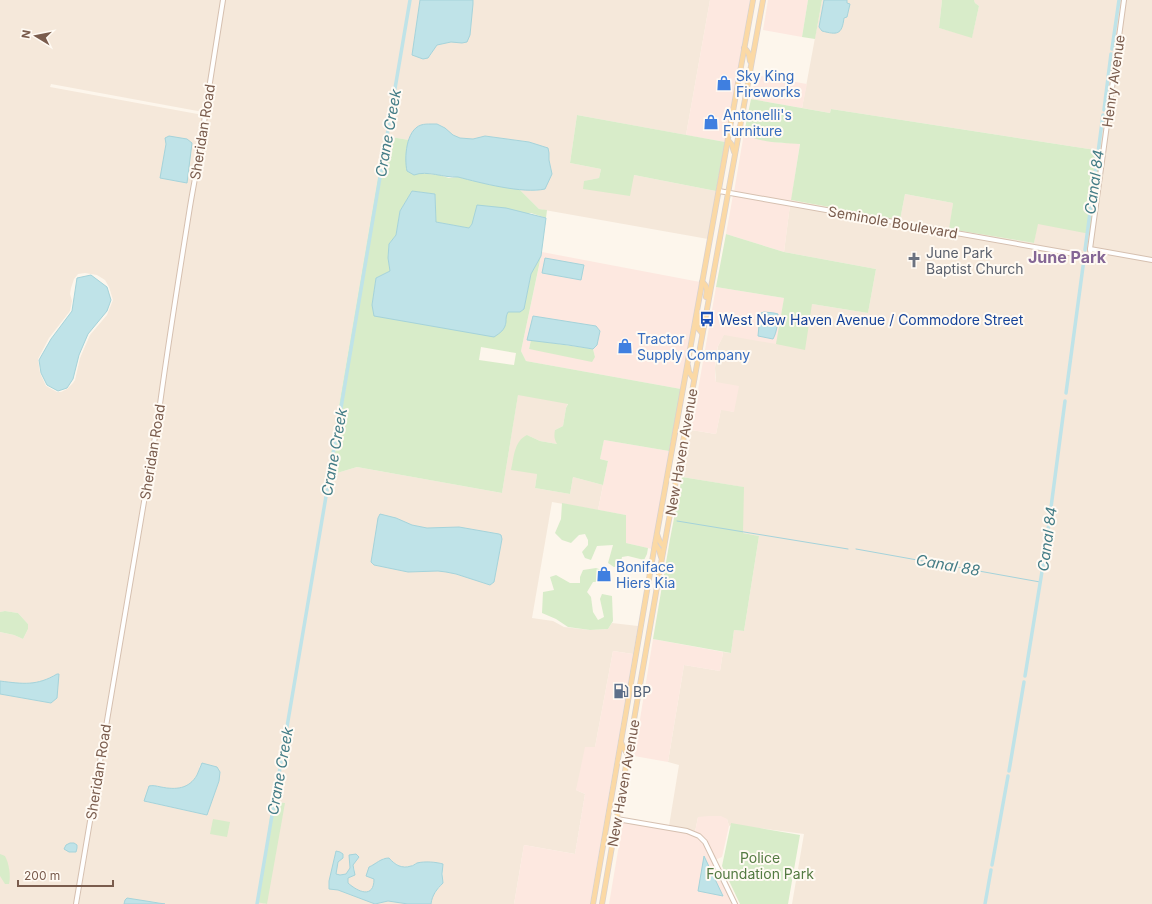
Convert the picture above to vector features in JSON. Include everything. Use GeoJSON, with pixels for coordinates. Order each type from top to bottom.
{"type":"FeatureCollection","features":[{"type":"Feature","properties":{"kind":"main road","name":"New Haven Avenue"},"geometry":{"type":"LineString","coordinates":[[593,904],[657,532],[753,0]]}},
{"type":"Feature","properties":{"kind":"main road","name":"New Haven Avenue"},"geometry":{"type":"LineString","coordinates":[[602,903],[685,426],[763,0]]}},
{"type":"Feature","properties":{"kind":"main road"},"geometry":{"type":"LineString","coordinates":[[747,34],[749,43],[751,47],[754,48]]}},
{"type":"Feature","properties":{"kind":"main road"},"geometry":{"type":"LineString","coordinates":[[744,48],[747,49],[749,53],[751,64]]}},
{"type":"Feature","properties":{"kind":"main road"},"geometry":{"type":"LineString","coordinates":[[728,140],[732,145],[735,154]]}},
{"type":"Feature","properties":{"kind":"main road"},"geometry":{"type":"LineString","coordinates":[[702,282],[707,288],[705,317]]}},
{"type":"Feature","properties":{"kind":"main road"},"geometry":{"type":"LineString","coordinates":[[698,308],[699,315],[697,327],[702,333]]}},
{"type":"Feature","properties":{"kind":"main road"},"geometry":{"type":"LineString","coordinates":[[688,362],[689,372],[694,379]]}},
{"type":"Feature","properties":{"kind":"main road"},"geometry":{"type":"LineString","coordinates":[[679,412],[680,419],[685,426]]}},
{"type":"Feature","properties":{"kind":"main road"},"geometry":{"type":"LineString","coordinates":[[657,532],[659,541],[664,546]]}},
{"type":"Feature","properties":{"kind":"main road"},"geometry":{"type":"LineString","coordinates":[[655,544],[662,558]]}},
{"type":"Feature","properties":{"kind":"main road"},"geometry":{"type":"LineString","coordinates":[[641,623],[644,635],[648,639]]}},
{"type":"Feature","properties":{"kind":"main road"},"geometry":{"type":"LineString","coordinates":[[639,637],[644,641],[646,651]]}},
{"type":"Feature","properties":{"kind":"main road"},"geometry":{"type":"LineString","coordinates":[[631,680],[640,685]]}},
{"type":"Feature","properties":{"kind":"main road"},"geometry":{"type":"LineString","coordinates":[[621,740],[628,755]]}},
{"type":"Feature","properties":{"kind":"main road"},"geometry":{"type":"LineString","coordinates":[[614,776],[620,783],[622,790]]}},
{"type":"Feature","properties":{"kind":"main road"},"geometry":{"type":"LineString","coordinates":[[609,806],[617,819]]}},
{"type":"Feature","properties":{"kind":"main road"},"geometry":{"type":"LineString","coordinates":[[606,829],[611,834],[612,845]]}},
{"type":"Feature","properties":{"kind":"main road"},"geometry":{"type":"LineString","coordinates":[[594,898],[602,903]]}},
{"type":"Feature","properties":{"kind":"street","name":"Sheridan Road"},"geometry":{"type":"LineString","coordinates":[[76,904],[158,419],[168,341],[223,0]]}},
{"type":"Feature","properties":{"kind":"street","name":"Henry Avenue"},"geometry":{"type":"LineString","coordinates":[[1091,257],[1090,249],[1124,0]]}},
{"type":"Feature","properties":{"kind":"street","name":"Seminole Boulevard"},"geometry":{"type":"LineString","coordinates":[[719,191],[1091,257]]}},
{"type":"Feature","properties":{"kind":"street"},"geometry":{"type":"LineString","coordinates":[[1090,249],[1152,260]]}},
{"type":"Feature","properties":{"kind":"street"},"geometry":{"type":"LineString","coordinates":[[617,819],[687,831],[699,836],[705,842],[735,904]]}},
{"type":"Feature","properties":{"kind":"shaded area"},"geometry":{"type":"Polygon","coordinates":[[[0,0],[221,0],[203,112],[51,84],[50,87],[203,115],[187,209],[156,418],[75,904],[0,904],[0,694],[51,703],[57,674],[39,683],[22,684],[0,681],[0,632],[14,635],[23,639],[28,629],[28,624],[18,613],[5,611],[0,612],[0,0]],[[166,144],[160,178],[187,183],[166,144]],[[85,273],[78,274],[74,279],[70,294],[72,301],[70,311],[49,338],[38,359],[40,373],[46,386],[57,392],[67,389],[75,380],[80,358],[90,335],[107,315],[113,300],[105,280],[97,275],[85,273]]]}},
{"type":"Feature","properties":{"kind":"shaded area"},"geometry":{"type":"Polygon","coordinates":[[[225,0],[420,0],[412,55],[423,59],[430,56],[437,45],[455,42],[470,35],[473,0],[710,0],[686,135],[577,115],[570,163],[601,169],[599,178],[584,181],[634,175],[716,191],[708,239],[539,209],[519,189],[537,191],[551,168],[549,153],[547,148],[529,142],[485,136],[473,139],[460,138],[437,124],[420,125],[413,131],[409,140],[385,136],[327,476],[357,467],[502,493],[518,394],[568,403],[563,426],[555,430],[557,444],[540,441],[527,435],[537,474],[535,488],[570,494],[573,477],[603,485],[598,510],[552,502],[532,618],[553,621],[564,627],[590,630],[608,629],[612,623],[638,626],[633,654],[613,651],[595,747],[576,790],[585,794],[575,854],[524,845],[514,904],[431,904],[432,897],[443,883],[443,864],[438,863],[417,863],[411,866],[403,867],[384,858],[369,867],[374,879],[374,886],[370,891],[365,892],[354,889],[348,883],[348,878],[355,875],[353,865],[359,857],[349,863],[350,868],[346,874],[336,874],[338,862],[336,851],[331,874],[338,890],[375,904],[267,904],[165,904],[125,900],[124,904],[79,904],[113,693],[160,419],[169,348],[205,131],[206,114],[225,0]],[[396,518],[372,554],[371,562],[374,565],[408,572],[446,572],[490,585],[494,582],[502,539],[499,534],[459,527],[427,528],[412,525],[396,518]],[[200,765],[198,773],[192,782],[185,787],[176,789],[151,785],[147,802],[207,815],[219,781],[217,767],[200,765]],[[262,875],[257,901],[267,904],[262,875]]]}},
{"type":"Feature","properties":{"kind":"shaded area"},"geometry":{"type":"Polygon","coordinates":[[[710,0],[750,0],[725,142],[686,135],[710,0]]]}},
{"type":"Feature","properties":{"kind":"shaded area"},"geometry":{"type":"Polygon","coordinates":[[[768,0],[808,0],[802,37],[763,30],[768,0]]]}},
{"type":"Feature","properties":{"kind":"shaded area"},"geometry":{"type":"Polygon","coordinates":[[[822,0],[824,0],[819,27],[822,31],[826,32],[835,33],[843,23],[844,18],[847,17],[850,4],[847,3],[847,0],[942,0],[939,28],[972,37],[979,6],[974,0],[1122,0],[1102,151],[831,109],[830,113],[802,108],[822,0]]]}},
{"type":"Feature","properties":{"kind":"shaded area"},"geometry":{"type":"Polygon","coordinates":[[[1126,0],[1152,0],[1152,258],[1092,248],[1126,0]]]}},
{"type":"Feature","properties":{"kind":"shaded area"},"geometry":{"type":"Polygon","coordinates":[[[755,75],[807,84],[802,108],[751,99],[755,75]]]}},
{"type":"Feature","properties":{"kind":"shaded area"},"geometry":{"type":"Polygon","coordinates":[[[744,133],[750,137],[780,143],[800,143],[791,202],[734,192],[744,133]]]}},
{"type":"Feature","properties":{"kind":"shaded area"},"geometry":{"type":"Polygon","coordinates":[[[1096,192],[1088,250],[1089,255],[791,202],[791,200],[900,220],[905,194],[953,203],[950,229],[1034,243],[1037,224],[1096,192]]]}},
{"type":"Feature","properties":{"kind":"shaded area"},"geometry":{"type":"Polygon","coordinates":[[[733,195],[790,205],[784,252],[726,234],[733,195]]]}},
{"type":"Feature","properties":{"kind":"shaded area"},"geometry":{"type":"Polygon","coordinates":[[[790,205],[1090,259],[1093,259],[1092,251],[1152,262],[1152,904],[792,904],[804,834],[731,825],[729,826],[727,819],[698,817],[695,832],[669,826],[679,765],[668,762],[684,665],[720,671],[723,652],[731,653],[734,630],[744,631],[759,536],[743,533],[743,487],[682,477],[691,430],[716,434],[721,409],[734,412],[716,382],[715,368],[718,346],[724,334],[812,304],[868,313],[876,269],[784,252],[790,205]]]}},
{"type":"Feature","properties":{"kind":"shaded area"},"geometry":{"type":"Polygon","coordinates":[[[542,252],[700,282],[681,389],[526,361],[521,351],[542,252]],[[533,316],[528,340],[531,340],[529,349],[595,357],[593,349],[597,345],[533,316]]]}},
{"type":"Feature","properties":{"kind":"shaded area"},"geometry":{"type":"Polygon","coordinates":[[[716,287],[784,298],[776,344],[724,335],[718,346],[715,358],[715,376],[716,382],[739,386],[734,412],[721,410],[716,434],[691,430],[716,287]],[[765,312],[761,313],[758,336],[775,335],[778,314],[765,312]]]}},
{"type":"Feature","properties":{"kind":"shaded area"},"geometry":{"type":"Polygon","coordinates":[[[604,440],[669,451],[652,549],[626,543],[626,515],[598,510],[608,461],[600,459],[604,440]]]}},
{"type":"Feature","properties":{"kind":"shaded area"},"geometry":{"type":"Polygon","coordinates":[[[653,639],[723,652],[720,671],[684,665],[668,762],[634,756],[653,639]]]}},
{"type":"Feature","properties":{"kind":"shaded area"},"geometry":{"type":"Polygon","coordinates":[[[613,651],[633,654],[590,904],[514,904],[524,845],[575,854],[585,794],[576,790],[585,747],[595,747],[613,651]]]}},
{"type":"Feature","properties":{"kind":"shaded area"},"geometry":{"type":"Polygon","coordinates":[[[721,816],[727,819],[729,826],[722,857],[715,860],[701,835],[695,832],[698,817],[721,816]]]}},
{"type":"Feature","properties":{"kind":"shaded area"},"geometry":{"type":"Polygon","coordinates":[[[623,821],[687,833],[698,837],[703,843],[733,904],[609,904],[623,821]]]}},
{"type":"Feature","properties":{"kind":"shaded area"},"geometry":{"type":"Polygon","coordinates":[[[388,901],[398,902],[408,904],[375,904],[388,901]]]}},
{"type":"Feature","properties":{"kind":"green space"},"geometry":{"type":"Polygon","coordinates":[[[808,0],[822,0],[815,39],[802,37],[808,0]]]}},
{"type":"Feature","properties":{"kind":"green space"},"geometry":{"type":"Polygon","coordinates":[[[942,0],[974,0],[979,6],[972,38],[939,28],[942,0]]]}},
{"type":"Feature","properties":{"kind":"green space"},"geometry":{"type":"Polygon","coordinates":[[[751,99],[830,113],[831,109],[1102,151],[1090,234],[1038,224],[1034,243],[949,229],[953,203],[905,194],[900,220],[791,200],[800,144],[763,141],[744,133],[751,99]]]}},
{"type":"Feature","properties":{"kind":"green space"},"geometry":{"type":"Polygon","coordinates":[[[577,115],[725,142],[716,191],[634,175],[630,196],[583,189],[584,181],[599,178],[601,169],[570,163],[577,115]]]}},
{"type":"Feature","properties":{"kind":"green space"},"geometry":{"type":"Polygon","coordinates":[[[385,136],[409,140],[407,145],[419,173],[439,175],[449,178],[458,177],[519,189],[539,209],[547,210],[546,218],[531,213],[472,224],[469,228],[436,222],[435,194],[412,191],[400,211],[396,235],[389,244],[388,258],[390,271],[376,278],[372,305],[506,325],[506,316],[508,312],[520,311],[524,309],[531,274],[541,256],[521,351],[526,361],[681,389],[669,451],[604,440],[600,459],[608,461],[603,485],[573,477],[570,494],[535,488],[537,474],[511,470],[517,445],[519,441],[527,435],[540,441],[557,444],[554,437],[555,430],[563,426],[568,404],[518,395],[502,493],[357,467],[327,476],[385,136]],[[481,347],[479,360],[514,365],[516,353],[481,347]]]}},
{"type":"Feature","properties":{"kind":"green space"},"geometry":{"type":"Polygon","coordinates":[[[726,234],[784,252],[876,269],[868,313],[812,304],[805,350],[776,344],[784,298],[716,287],[726,234]]]}},
{"type":"Feature","properties":{"kind":"green space"},"geometry":{"type":"Polygon","coordinates":[[[531,340],[593,349],[595,357],[592,362],[529,349],[531,340]]]}},
{"type":"Feature","properties":{"kind":"green space"},"geometry":{"type":"Polygon","coordinates":[[[682,477],[744,487],[743,533],[759,536],[744,631],[734,630],[731,653],[653,639],[682,477]]]}},
{"type":"Feature","properties":{"kind":"green space"},"geometry":{"type":"Polygon","coordinates":[[[562,503],[626,515],[626,543],[648,548],[644,560],[628,556],[622,557],[620,566],[614,567],[608,563],[613,545],[597,546],[591,560],[585,558],[582,552],[588,545],[588,540],[585,534],[579,535],[571,543],[562,540],[555,533],[561,519],[562,503]]]}},
{"type":"Feature","properties":{"kind":"green space"},"geometry":{"type":"Polygon","coordinates":[[[596,568],[611,573],[612,581],[593,582],[587,592],[591,597],[593,612],[598,620],[604,617],[600,599],[602,594],[612,596],[613,621],[608,629],[590,630],[568,627],[556,619],[542,613],[543,592],[554,590],[550,577],[556,575],[570,583],[580,583],[580,577],[583,570],[596,568]]]}},
{"type":"Feature","properties":{"kind":"green space"},"geometry":{"type":"Polygon","coordinates":[[[5,611],[18,613],[28,624],[28,629],[23,639],[14,635],[0,632],[0,612],[5,611]]]}},
{"type":"Feature","properties":{"kind":"green space"},"geometry":{"type":"Polygon","coordinates":[[[272,802],[285,803],[267,904],[256,902],[262,876],[272,802]]]}},
{"type":"Feature","properties":{"kind":"green space"},"geometry":{"type":"Polygon","coordinates":[[[213,819],[230,822],[227,837],[210,834],[213,819]]]}},
{"type":"Feature","properties":{"kind":"green space","name":"Police Foundation Park"},"geometry":{"type":"Polygon","coordinates":[[[731,823],[800,835],[788,904],[740,904],[722,866],[731,823]]]}},
{"type":"Feature","properties":{"kind":"green space"},"geometry":{"type":"Polygon","coordinates":[[[0,854],[5,856],[8,862],[10,873],[9,884],[5,884],[0,876],[0,854]]]}},
{"type":"Feature","properties":{"kind":"water"},"geometry":{"type":"Polygon","coordinates":[[[420,0],[473,0],[470,35],[467,42],[451,42],[437,45],[428,58],[423,59],[412,55],[420,0]]]}},
{"type":"Feature","properties":{"kind":"water"},"geometry":{"type":"Polygon","coordinates":[[[824,0],[847,0],[847,3],[850,4],[847,17],[844,18],[842,28],[838,32],[831,33],[822,31],[819,27],[824,0]]]}},
{"type":"Feature","properties":{"kind":"water"},"geometry":{"type":"Polygon","coordinates":[[[437,124],[460,138],[473,139],[485,136],[529,142],[548,148],[552,174],[545,189],[514,189],[458,177],[424,173],[414,175],[407,171],[406,152],[412,132],[422,125],[437,124]]]}},
{"type":"Feature","properties":{"kind":"water"},"geometry":{"type":"Polygon","coordinates":[[[169,136],[187,139],[192,143],[187,183],[160,178],[166,144],[165,138],[169,136]]]}},
{"type":"Feature","properties":{"kind":"water"},"geometry":{"type":"Polygon","coordinates":[[[412,191],[435,194],[436,222],[469,228],[472,224],[477,205],[506,208],[546,218],[541,256],[531,274],[524,309],[520,312],[508,312],[505,327],[494,337],[374,316],[372,305],[376,278],[390,271],[388,258],[389,244],[396,235],[400,211],[412,191]]]}},
{"type":"Feature","properties":{"kind":"water"},"geometry":{"type":"Polygon","coordinates":[[[545,258],[584,265],[581,280],[542,273],[545,258]]]}},
{"type":"Feature","properties":{"kind":"water"},"geometry":{"type":"Polygon","coordinates":[[[91,275],[107,287],[111,300],[107,311],[88,334],[79,355],[73,379],[67,388],[58,391],[47,385],[41,373],[39,360],[51,339],[72,311],[77,278],[91,275]]]}},
{"type":"Feature","properties":{"kind":"water"},"geometry":{"type":"Polygon","coordinates":[[[764,312],[778,314],[777,327],[773,339],[758,336],[760,315],[764,312]]]}},
{"type":"Feature","properties":{"kind":"water"},"geometry":{"type":"Polygon","coordinates":[[[533,316],[596,326],[600,331],[597,345],[593,349],[527,340],[533,316]]]}},
{"type":"Feature","properties":{"kind":"water"},"geometry":{"type":"Polygon","coordinates":[[[380,514],[396,518],[412,525],[427,528],[459,527],[501,535],[502,539],[494,582],[490,585],[446,572],[408,572],[374,565],[371,562],[378,518],[380,514]]]}},
{"type":"Feature","properties":{"kind":"water"},"geometry":{"type":"Polygon","coordinates":[[[59,674],[57,698],[51,703],[0,694],[0,681],[30,683],[43,681],[59,674]]]}},
{"type":"Feature","properties":{"kind":"water"},"geometry":{"type":"Polygon","coordinates":[[[202,763],[217,767],[220,772],[219,781],[207,815],[144,801],[149,786],[177,788],[186,786],[194,780],[202,763]]]}},
{"type":"Feature","properties":{"kind":"water"},"geometry":{"type":"Polygon","coordinates":[[[70,843],[77,845],[76,852],[69,852],[64,849],[66,845],[70,843]]]}},
{"type":"Feature","properties":{"kind":"water"},"geometry":{"type":"Polygon","coordinates":[[[336,851],[343,854],[343,858],[338,862],[336,874],[346,874],[350,868],[349,855],[356,854],[359,857],[353,865],[355,875],[348,878],[348,883],[361,891],[368,891],[373,885],[374,879],[366,876],[369,867],[386,858],[389,858],[394,863],[402,867],[412,866],[423,862],[443,864],[443,883],[435,892],[431,904],[408,904],[388,901],[375,904],[338,890],[329,889],[329,881],[336,851]]]}},
{"type":"Feature","properties":{"kind":"water"},"geometry":{"type":"Polygon","coordinates":[[[704,856],[723,896],[698,891],[704,856]]]}},
{"type":"Feature","properties":{"kind":"water"},"geometry":{"type":"Polygon","coordinates":[[[127,898],[165,904],[124,904],[127,898]]]}},
{"type":"Feature","properties":{"kind":"waterway","name":"Crane Creek"},"geometry":{"type":"LineString","coordinates":[[257,904],[410,0]]}},
{"type":"Feature","properties":{"kind":"waterway","name":"Canal 84"},"geometry":{"type":"LineString","coordinates":[[1112,49],[1119,0]]}},
{"type":"Feature","properties":{"kind":"waterway","name":"Canal 84"},"geometry":{"type":"LineString","coordinates":[[1104,110],[1111,54]]}},
{"type":"Feature","properties":{"kind":"waterway","name":"Canal 84"},"geometry":{"type":"LineString","coordinates":[[1085,250],[1103,115]]}},
{"type":"Feature","properties":{"kind":"waterway","name":"Canal 84"},"geometry":{"type":"LineString","coordinates":[[1066,393],[1084,259]]}},
{"type":"Feature","properties":{"kind":"waterway","name":"Canal 84"},"geometry":{"type":"LineString","coordinates":[[1025,676],[1045,553],[1065,401]]}},
{"type":"Feature","properties":{"kind":"waterway","name":"Canal 88"},"geometry":{"type":"LineString","coordinates":[[677,521],[848,549]]}},
{"type":"Feature","properties":{"kind":"waterway","name":"Canal 88"},"geometry":{"type":"LineString","coordinates":[[856,549],[1040,582]]}},
{"type":"Feature","properties":{"kind":"waterway","name":"Canal 84"},"geometry":{"type":"LineString","coordinates":[[1009,771],[1024,682]]}},
{"type":"Feature","properties":{"kind":"waterway","name":"Canal 84"},"geometry":{"type":"LineString","coordinates":[[992,865],[1008,776]]}},
{"type":"Feature","properties":{"kind":"waterway","name":"Canal 84"},"geometry":{"type":"LineString","coordinates":[[985,904],[991,870]]}},
{"type":"Feature","properties":{"kind":"place","name":"Sky King Fireworks"},"geometry":{"type":"Point","coordinates":[724,83]}},
{"type":"Feature","properties":{"kind":"place","name":"Antonelli's Furniture"},"geometry":{"type":"Point","coordinates":[711,122]}},
{"type":"Feature","properties":{"kind":"place","name":"June Park Baptist Church"},"geometry":{"type":"Point","coordinates":[914,260]}},
{"type":"Feature","properties":{"kind":"place","name":"West New Haven Avenue / Commodore Street"},"geometry":{"type":"Point","coordinates":[707,319]}},
{"type":"Feature","properties":{"kind":"place","name":"Tractor Supply Company"},"geometry":{"type":"Point","coordinates":[625,346]}},
{"type":"Feature","properties":{"kind":"place","name":"Boniface Hiers Kia"},"geometry":{"type":"Point","coordinates":[604,574]}},
{"type":"Feature","properties":{"kind":"place","name":"BP"},"geometry":{"type":"Point","coordinates":[621,691]}},
{"type":"Feature","properties":{"kind":"district","name":"June Park"},"geometry":{"type":"Point","coordinates":[1067,257]}}]}
